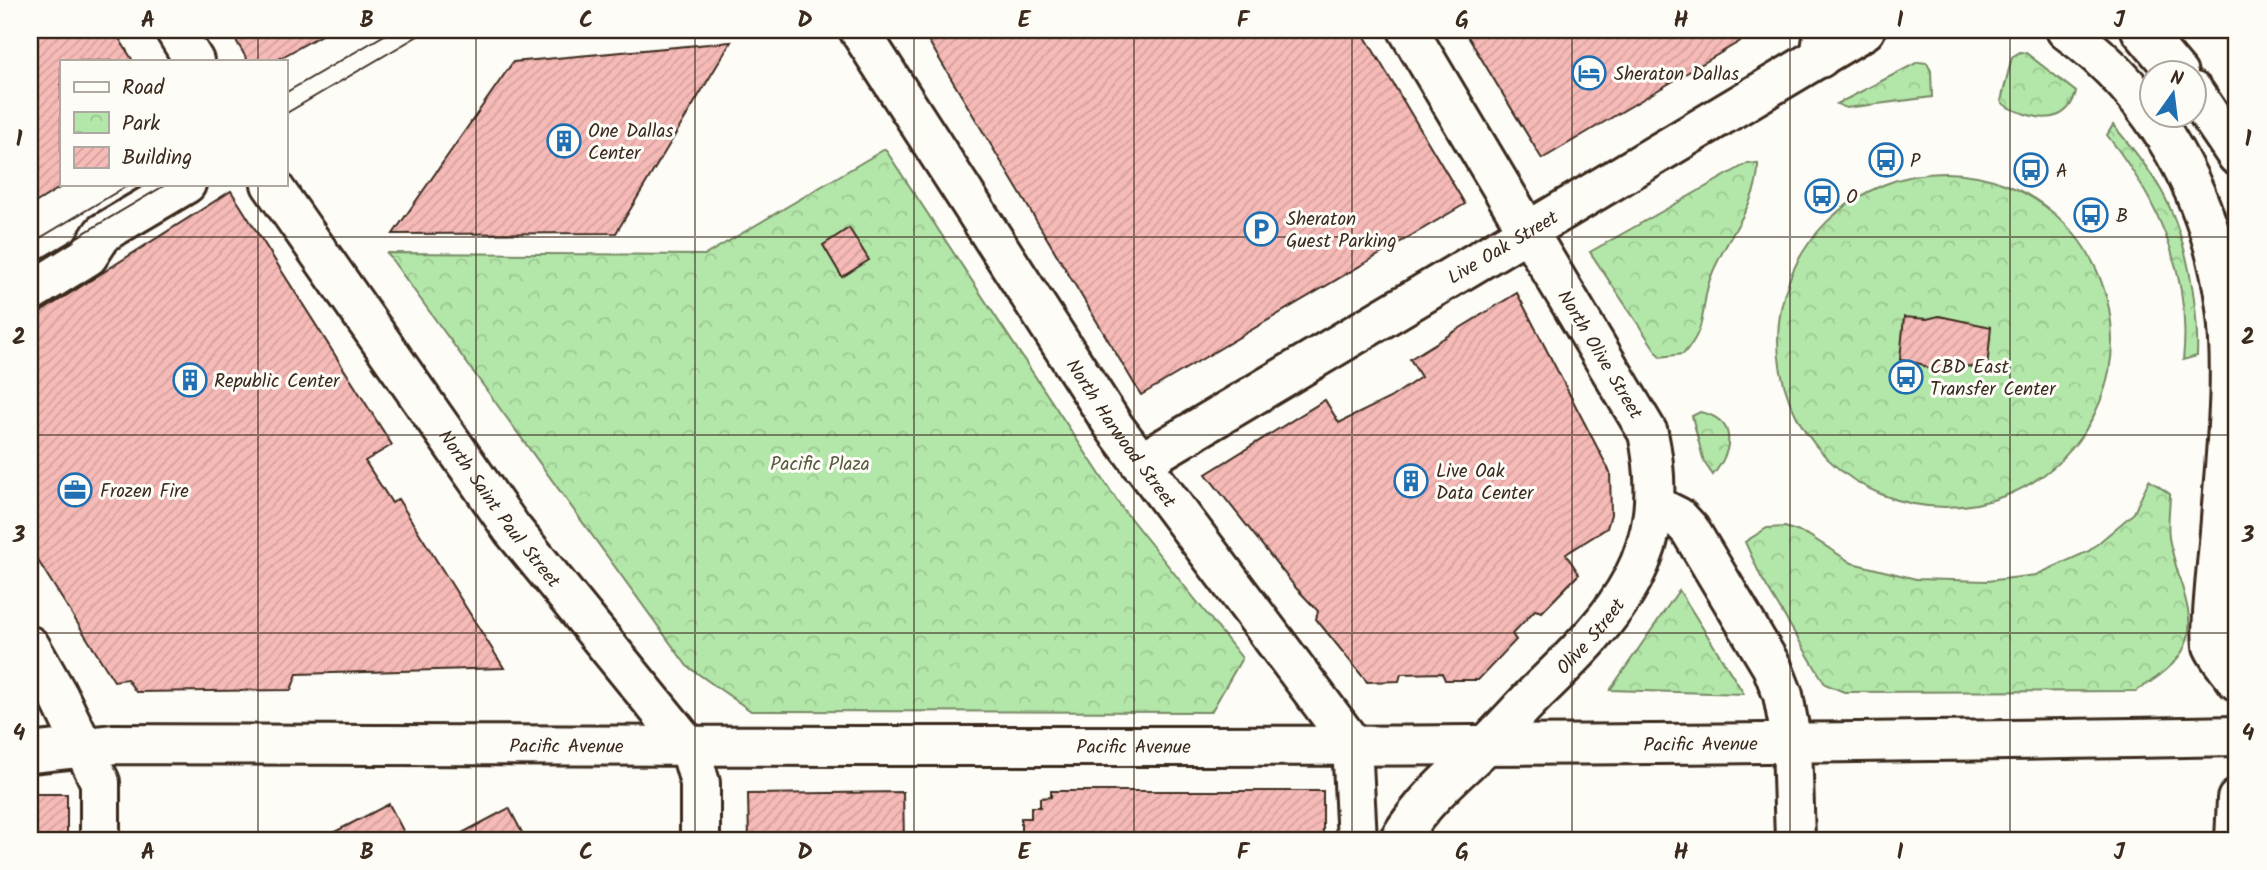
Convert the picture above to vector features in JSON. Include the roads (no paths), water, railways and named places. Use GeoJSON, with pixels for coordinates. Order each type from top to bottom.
{"type":"FeatureCollection","features":[{"type":"Feature","properties":{"kind":"street"},"geometry":{"type":"LineString","coordinates":[[175,30],[193,60]]}},
{"type":"Feature","properties":{"kind":"street","name":"North Harwood Street"},"geometry":{"type":"LineString","coordinates":[[859,30],[957,186],[1140,463],[1327,707],[1352,744]]}},
{"type":"Feature","properties":{"kind":"street","name":"North Olive Street"},"geometry":{"type":"LineString","coordinates":[[1408,30],[1527,234],[1648,433],[1656,471],[1656,506]]}},
{"type":"Feature","properties":{"kind":"street","name":"Live Oak Street"},"geometry":{"type":"LineString","coordinates":[[1140,463],[1527,234],[1822,44],[1864,30]]}},
{"type":"Feature","properties":{"kind":"street"},"geometry":{"type":"LineString","coordinates":[[2066,30],[2115,74],[2166,135],[2183,163],[2207,222],[2221,274],[2227,310],[2230,384],[2212,645],[2237,681]]}},
{"type":"Feature","properties":{"kind":"street"},"geometry":{"type":"LineString","coordinates":[[2141,30],[2166,60]]}},
{"type":"Feature","properties":{"kind":"street"},"geometry":{"type":"LineString","coordinates":[[2208,114],[2237,156]]}},
{"type":"Feature","properties":{"kind":"street"},"geometry":{"type":"LineString","coordinates":[[30,292],[88,256],[103,233],[183,186]]}},
{"type":"Feature","properties":{"kind":"street","name":"North Saint Paul Street"},"geometry":{"type":"LineString","coordinates":[[272,186],[512,529],[690,748],[700,783],[700,840]]}},
{"type":"Feature","properties":{"kind":"street"},"geometry":{"type":"LineString","coordinates":[[1656,506],[1678,517],[1690,530],[1772,667],[1783,695],[1792,743],[1796,840]]}},
{"type":"Feature","properties":{"kind":"street","name":"Olive Street"},"geometry":{"type":"LineString","coordinates":[[1487,744],[1584,648],[1618,607],[1634,578],[1656,506]]}},
{"type":"Feature","properties":{"kind":"street"},"geometry":{"type":"LineString","coordinates":[[30,646],[100,782],[100,840]]}},
{"type":"Feature","properties":{"kind":"street","name":"Pacific Avenue"},"geometry":{"type":"LineString","coordinates":[[30,753],[115,744],[690,748],[1792,743],[2237,736]]}},
{"type":"Feature","properties":{"kind":"street"},"geometry":{"type":"LineString","coordinates":[[1352,744],[1357,840]]}},
{"type":"Feature","properties":{"kind":"street"},"geometry":{"type":"LineString","coordinates":[[1399,840],[1430,796],[1487,744]]}},
{"type":"Feature","properties":{"kind":"street"},"geometry":{"type":"LineString","coordinates":[[2235,840],[2237,799]]}},
{"type":"Feature","properties":{"kind":"tram line"},"geometry":{"type":"LineString","coordinates":[[287,92],[393,30]]}},
{"type":"Feature","properties":{"kind":"tram line"},"geometry":{"type":"LineString","coordinates":[[287,113],[428,30]]}},
{"type":"Feature","properties":{"kind":"tram line"},"geometry":{"type":"LineString","coordinates":[[30,244],[127,186]]}},
{"type":"Feature","properties":{"kind":"tram line"},"geometry":{"type":"LineString","coordinates":[[30,265],[164,186]]}},
{"type":"Feature","properties":{"kind":"place","name":"Sheraton Dallas"},"geometry":{"type":"Point","coordinates":[1589,73]}},
{"type":"Feature","properties":{"kind":"place","name":"One Dallas Center"},"geometry":{"type":"Point","coordinates":[564,141]}},
{"type":"Feature","properties":{"kind":"place","name":"P"},"geometry":{"type":"Point","coordinates":[1886,160]}},
{"type":"Feature","properties":{"kind":"place","name":"A"},"geometry":{"type":"Point","coordinates":[2031,170]}},
{"type":"Feature","properties":{"kind":"place","name":"O"},"geometry":{"type":"Point","coordinates":[1822,196]}},
{"type":"Feature","properties":{"kind":"place","name":"B"},"geometry":{"type":"Point","coordinates":[2091,215]}},
{"type":"Feature","properties":{"kind":"place","name":"Sheraton Guest Parking"},"geometry":{"type":"Point","coordinates":[1261,229]}},
{"type":"Feature","properties":{"kind":"place","name":"CBD East Transfer Center"},"geometry":{"type":"Point","coordinates":[1906,377]}},
{"type":"Feature","properties":{"kind":"place","name":"Republic Center"},"geometry":{"type":"Point","coordinates":[190,380]}},
{"type":"Feature","properties":{"kind":"place","name":"Live Oak Data Center"},"geometry":{"type":"Point","coordinates":[1411,481]}},
{"type":"Feature","properties":{"kind":"place","name":"Frozen Fire"},"geometry":{"type":"Point","coordinates":[75,490]}},
{"type":"Feature","properties":{"kind":"park label","name":"Pacific Plaza"},"geometry":{"type":"Point","coordinates":[820,463]}}]}
